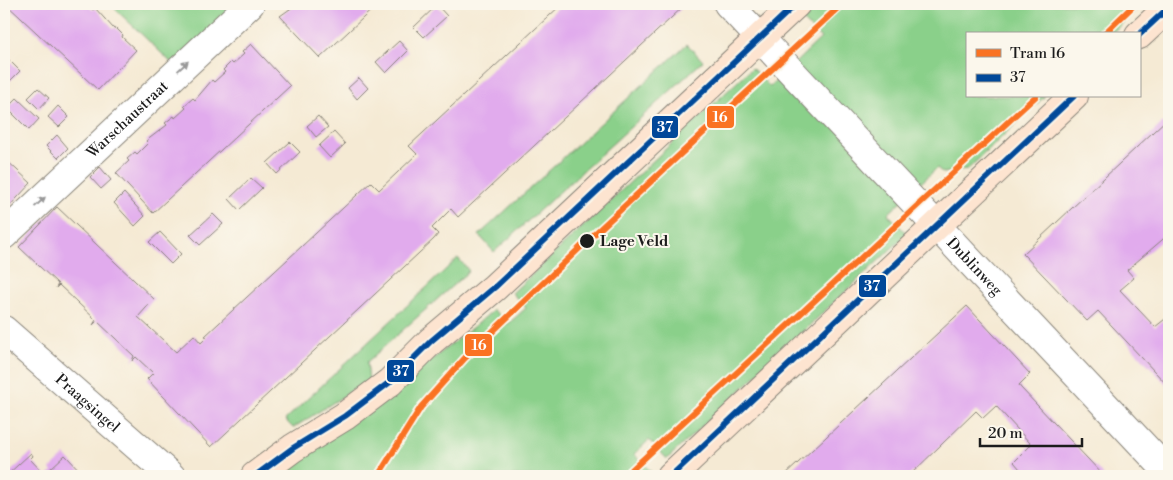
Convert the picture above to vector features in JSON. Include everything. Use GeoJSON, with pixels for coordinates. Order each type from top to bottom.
{"type":"FeatureCollection","features":[{"type":"Feature","properties":{"kind":"street","name":"Warschaustraat"},"geometry":{"type":"LineString","coordinates":[[4,235],[250,4]]}},
{"type":"Feature","properties":{"kind":"street","name":"Dublinweg"},"geometry":{"type":"LineString","coordinates":[[728,4],[1169,473]]}},
{"type":"Feature","properties":{"kind":"street"},"geometry":{"type":"LineString","coordinates":[[255,476],[294,448],[345,416],[390,382],[432,341],[495,287],[796,4]]}},
{"type":"Feature","properties":{"kind":"street"},"geometry":{"type":"LineString","coordinates":[[1140,34],[1169,7]]}},
{"type":"Feature","properties":{"kind":"street"},"geometry":{"type":"LineString","coordinates":[[671,476],[1072,98]]}},
{"type":"Feature","properties":{"kind":"street","name":"Praagsingel"},"geometry":{"type":"LineString","coordinates":[[4,330],[171,476]]}},
{"type":"Feature","properties":{"kind":"green space"},"geometry":{"type":"Polygon","coordinates":[[[110,4],[250,4],[179,70],[110,4]]]}},
{"type":"Feature","properties":{"kind":"green space"},"geometry":{"type":"Polygon","coordinates":[[[821,4],[1142,4],[1113,32],[966,32],[966,98],[1043,98],[967,170],[943,173],[937,168],[888,214],[907,234],[667,459],[649,440],[634,454],[655,476],[278,476],[373,407],[494,310],[508,324],[526,308],[512,293],[752,68],[770,87],[821,38],[803,21],[821,4]]]}},
{"type":"Feature","properties":{"kind":"green space"},"geometry":{"type":"Polygon","coordinates":[[[687,44],[703,61],[494,252],[479,235],[687,44]]]}},
{"type":"Feature","properties":{"kind":"green space"},"geometry":{"type":"Polygon","coordinates":[[[458,258],[469,271],[367,362],[369,380],[293,428],[285,420],[458,258]]]}},
{"type":"Feature","properties":{"kind":"building"},"geometry":{"type":"Polygon","coordinates":[[[6,4],[87,4],[93,10],[95,8],[136,50],[98,90],[6,4]]]}},
{"type":"Feature","properties":{"kind":"building"},"geometry":{"type":"Polygon","coordinates":[[[297,4],[378,4],[320,58],[280,16],[297,4]]]}},
{"type":"Feature","properties":{"kind":"building"},"geometry":{"type":"Polygon","coordinates":[[[562,4],[686,4],[458,217],[451,209],[432,228],[438,234],[434,239],[211,447],[147,379],[153,373],[136,357],[132,361],[134,356],[97,321],[93,325],[96,320],[59,285],[56,288],[58,284],[19,247],[57,207],[154,299],[138,317],[176,352],[194,335],[201,343],[207,337],[205,336],[371,182],[379,190],[417,154],[409,146],[562,4]]]}},
{"type":"Feature","properties":{"kind":"building"},"geometry":{"type":"Polygon","coordinates":[[[437,5],[447,16],[424,37],[414,27],[437,5]]]}},
{"type":"Feature","properties":{"kind":"building"},"geometry":{"type":"Polygon","coordinates":[[[399,41],[408,51],[386,73],[376,62],[399,41]]]}},
{"type":"Feature","properties":{"kind":"building"},"geometry":{"type":"Polygon","coordinates":[[[251,44],[290,86],[153,213],[116,173],[129,161],[127,159],[135,152],[137,154],[148,143],[146,141],[167,125],[165,123],[174,116],[175,118],[186,108],[184,106],[193,98],[195,100],[212,80],[214,82],[225,72],[223,70],[231,62],[233,64],[244,54],[242,52],[251,44]]]}},
{"type":"Feature","properties":{"kind":"building"},"geometry":{"type":"Polygon","coordinates":[[[4,55],[20,71],[10,81],[4,75],[4,55]]]}},
{"type":"Feature","properties":{"kind":"building"},"geometry":{"type":"Polygon","coordinates":[[[359,78],[368,88],[357,99],[348,88],[359,78]]]}},
{"type":"Feature","properties":{"kind":"building"},"geometry":{"type":"Polygon","coordinates":[[[38,88],[49,98],[39,109],[28,98],[38,88]]]}},
{"type":"Feature","properties":{"kind":"building"},"geometry":{"type":"Polygon","coordinates":[[[17,98],[39,119],[29,130],[7,108],[17,98]]]}},
{"type":"Feature","properties":{"kind":"building"},"geometry":{"type":"Polygon","coordinates":[[[58,106],[69,117],[59,127],[48,117],[58,106]]]}},
{"type":"Feature","properties":{"kind":"building"},"geometry":{"type":"Polygon","coordinates":[[[318,116],[328,127],[316,137],[307,126],[318,116]]]}},
{"type":"Feature","properties":{"kind":"building"},"geometry":{"type":"Polygon","coordinates":[[[1169,117],[1169,234],[1127,270],[1134,278],[1120,290],[1155,327],[1169,316],[1169,387],[1098,311],[1087,321],[1023,254],[1169,117]]]}},
{"type":"Feature","properties":{"kind":"building"},"geometry":{"type":"Polygon","coordinates":[[[334,132],[345,144],[330,158],[319,146],[334,132]]]}},
{"type":"Feature","properties":{"kind":"building"},"geometry":{"type":"Polygon","coordinates":[[[57,135],[68,148],[58,158],[46,146],[57,135]]]}},
{"type":"Feature","properties":{"kind":"building"},"geometry":{"type":"Polygon","coordinates":[[[290,142],[300,152],[277,174],[267,163],[290,142]]]}},
{"type":"Feature","properties":{"kind":"building"},"geometry":{"type":"Polygon","coordinates":[[[4,158],[31,183],[4,212],[4,158]]]}},
{"type":"Feature","properties":{"kind":"building"},"geometry":{"type":"Polygon","coordinates":[[[100,167],[111,180],[101,189],[90,177],[100,167]]]}},
{"type":"Feature","properties":{"kind":"building"},"geometry":{"type":"Polygon","coordinates":[[[251,178],[262,188],[239,210],[229,199],[251,178]]]}},
{"type":"Feature","properties":{"kind":"building"},"geometry":{"type":"Polygon","coordinates":[[[124,193],[145,216],[135,226],[114,203],[124,193]]]}},
{"type":"Feature","properties":{"kind":"building"},"geometry":{"type":"Polygon","coordinates":[[[213,214],[223,224],[200,245],[190,235],[213,214]]]}},
{"type":"Feature","properties":{"kind":"building"},"geometry":{"type":"Polygon","coordinates":[[[160,232],[181,254],[171,264],[149,242],[160,232]]]}},
{"type":"Feature","properties":{"kind":"building"},"geometry":{"type":"Polygon","coordinates":[[[967,306],[1030,374],[1019,385],[1021,388],[1104,476],[1026,476],[1014,462],[1030,446],[1030,443],[996,406],[983,418],[976,411],[909,476],[784,476],[967,306]]]}},
{"type":"Feature","properties":{"kind":"building"},"geometry":{"type":"Polygon","coordinates":[[[31,453],[33,456],[30,459],[46,476],[6,476],[31,453]]]}},
{"type":"Feature","properties":{"kind":"building"},"geometry":{"type":"Polygon","coordinates":[[[65,455],[85,476],[48,476],[52,472],[50,469],[65,455]]]}},
{"type":"Feature","properties":{"kind":"tram line","name":"16"},"geometry":{"type":"LineString","coordinates":[[378,476],[421,407],[465,358],[587,241],[842,4]]}},
{"type":"Feature","properties":{"kind":"tram line","name":"16"},"geometry":{"type":"LineString","coordinates":[[1106,32],[1135,4]]}},
{"type":"Feature","properties":{"kind":"tram line","name":"16"},"geometry":{"type":"LineString","coordinates":[[625,476],[1034,98]]}},
{"type":"Feature","properties":{"kind":"transit line","name":"37"},"geometry":{"type":"LineString","coordinates":[[255,476],[293,448],[345,416],[390,382],[431,341],[495,287],[796,4]]}},
{"type":"Feature","properties":{"kind":"transit line","name":"37"},"geometry":{"type":"LineString","coordinates":[[1140,34],[1169,7]]}},
{"type":"Feature","properties":{"kind":"transit line","name":"37"},"geometry":{"type":"LineString","coordinates":[[671,476],[1072,98]]}},
{"type":"Feature","properties":{"kind":"place","name":"Lage Veld"},"geometry":{"type":"Point","coordinates":[587,241]}}]}
